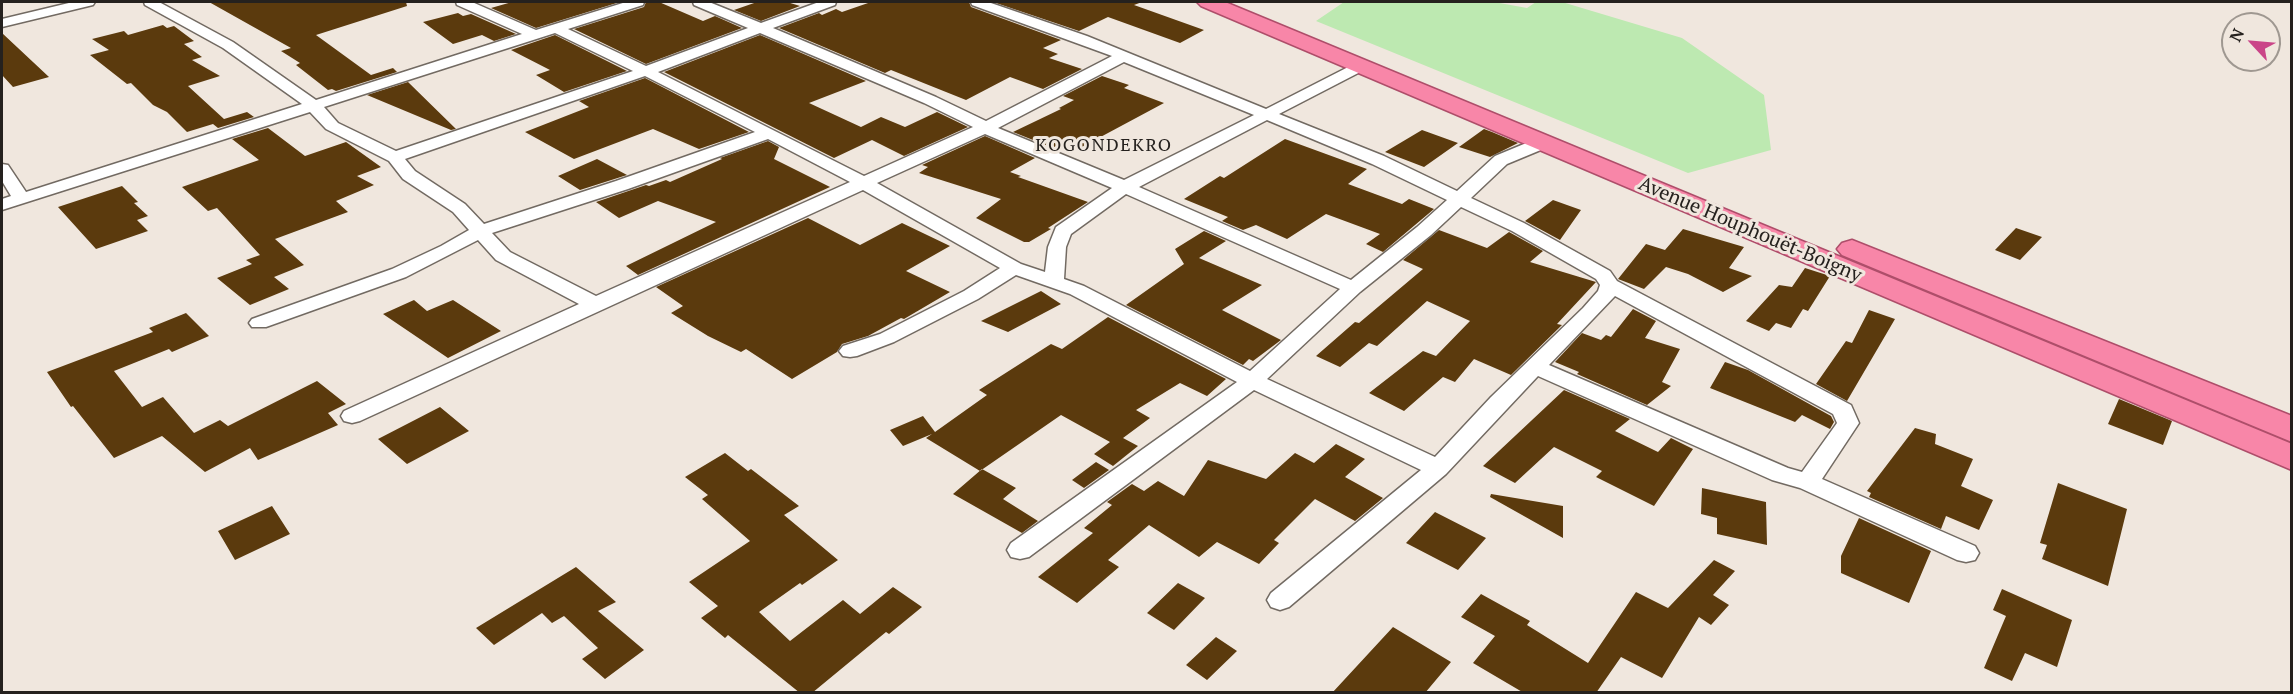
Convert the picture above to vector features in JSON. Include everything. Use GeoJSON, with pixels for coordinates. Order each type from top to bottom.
{"type":"FeatureCollection","features":[{"type":"Feature","properties":{"kind":"highway","name":"Avenue Houphouët-Boigny"},"geometry":{"type":"LineString","coordinates":[[1208,2],[2292,458]]}},
{"type":"Feature","properties":{"kind":"highway","name":"Avenue Houphouët-Boigny"},"geometry":{"type":"LineString","coordinates":[[1247,2],[2292,430]]}},
{"type":"Feature","properties":{"kind":"street"},"geometry":{"type":"LineString","coordinates":[[2,23],[88,2]]}},
{"type":"Feature","properties":{"kind":"street"},"geometry":{"type":"LineString","coordinates":[[150,2],[228,45],[313,105],[332,126],[395,157],[409,175],[459,208],[503,256],[595,304]]}},
{"type":"Feature","properties":{"kind":"street"},"geometry":{"type":"LineString","coordinates":[[462,2],[535,35]]}},
{"type":"Feature","properties":{"kind":"street"},"geometry":{"type":"LineString","coordinates":[[2,205],[638,2]]}},
{"type":"Feature","properties":{"kind":"street"},"geometry":{"type":"LineString","coordinates":[[699,2],[970,118],[985,128],[1353,288]]}},
{"type":"Feature","properties":{"kind":"street"},"geometry":{"type":"LineString","coordinates":[[395,157],[646,70],[830,2]]}},
{"type":"Feature","properties":{"kind":"street"},"geometry":{"type":"LineString","coordinates":[[977,2],[1124,56],[1378,160],[1518,227],[1603,275],[1610,285],[1844,410],[1848,423],[1808,482]]}},
{"type":"Feature","properties":{"kind":"street"},"geometry":{"type":"LineString","coordinates":[[555,28],[646,70],[769,133],[862,182],[1014,268],[1077,290],[1252,381],[1438,468]]}},
{"type":"Feature","properties":{"kind":"street"},"geometry":{"type":"LineString","coordinates":[[352,416],[985,128],[1124,56]]}},
{"type":"Feature","properties":{"kind":"street"},"geometry":{"type":"LineString","coordinates":[[1054,281],[1057,247],[1063,231],[1125,187],[1361,66]]}},
{"type":"Feature","properties":{"kind":"street"},"geometry":{"type":"LineString","coordinates":[[259,323],[399,273],[448,250],[480,231],[622,185],[769,133]]}},
{"type":"Feature","properties":{"kind":"street"},"geometry":{"type":"LineString","coordinates":[[1020,550],[1252,381],[1353,288],[1459,200],[1501,160],[1542,142]]}},
{"type":"Feature","properties":{"kind":"street"},"geometry":{"type":"LineString","coordinates":[[2,169],[21,198]]}},
{"type":"Feature","properties":{"kind":"street"},"geometry":{"type":"LineString","coordinates":[[850,351],[887,338],[971,296],[1014,268]]}},
{"type":"Feature","properties":{"kind":"street"},"geometry":{"type":"LineString","coordinates":[[1280,600],[1438,468],[1602,300],[1610,285]]}},
{"type":"Feature","properties":{"kind":"street"},"geometry":{"type":"LineString","coordinates":[[1535,367],[1780,474],[1808,482],[1966,553]]}},
{"type":"Feature","properties":{"kind":"green space"},"geometry":{"type":"Polygon","coordinates":[[[1344,2],[1494,2],[1527,8],[1536,2],[1562,2],[1682,38],[1764,95],[1771,150],[1688,173],[1316,21],[1344,2]]]}},
{"type":"Feature","properties":{"kind":"building"},"geometry":{"type":"Polygon","coordinates":[[[209,2],[406,2],[407,6],[316,35],[371,75],[393,68],[397,72],[336,91],[328,90],[296,65],[300,63],[281,51],[291,48],[209,2]]]}},
{"type":"Feature","properties":{"kind":"building"},"geometry":{"type":"Polygon","coordinates":[[[512,2],[620,2],[536,28],[491,8],[512,2]]]}},
{"type":"Feature","properties":{"kind":"building"},"geometry":{"type":"Polygon","coordinates":[[[646,2],[659,2],[703,21],[715,16],[742,28],[646,64],[574,29],[644,7],[646,2]]]}},
{"type":"Feature","properties":{"kind":"building"},"geometry":{"type":"Polygon","coordinates":[[[757,2],[787,2],[800,6],[761,21],[734,10],[757,2]]]}},
{"type":"Feature","properties":{"kind":"building"},"geometry":{"type":"Polygon","coordinates":[[[871,2],[969,2],[971,7],[1061,40],[1043,48],[1058,54],[1049,58],[1082,69],[1043,89],[1010,77],[966,100],[891,70],[885,73],[779,28],[819,13],[822,15],[836,9],[842,12],[871,2]]]}},
{"type":"Feature","properties":{"kind":"building"},"geometry":{"type":"Polygon","coordinates":[[[993,2],[1142,2],[1134,5],[1204,30],[1180,43],[1108,17],[1079,31],[993,2]]]}},
{"type":"Feature","properties":{"kind":"building"},"geometry":{"type":"Polygon","coordinates":[[[458,13],[463,16],[471,14],[516,34],[494,41],[482,35],[453,44],[423,22],[458,13]]]}},
{"type":"Feature","properties":{"kind":"building"},"geometry":{"type":"Polygon","coordinates":[[[163,25],[167,28],[174,26],[194,41],[184,44],[202,57],[192,60],[220,76],[188,86],[224,119],[247,112],[254,117],[218,128],[213,124],[187,132],[167,112],[153,105],[131,83],[127,84],[90,55],[109,50],[92,39],[124,31],[128,35],[163,25]]]}},
{"type":"Feature","properties":{"kind":"building"},"geometry":{"type":"Polygon","coordinates":[[[2,33],[49,77],[13,87],[2,75],[2,33]]]}},
{"type":"Feature","properties":{"kind":"building"},"geometry":{"type":"Polygon","coordinates":[[[555,35],[627,71],[564,92],[536,75],[550,70],[511,50],[555,35]]]}},
{"type":"Feature","properties":{"kind":"building"},"geometry":{"type":"Polygon","coordinates":[[[760,35],[866,81],[809,103],[861,127],[881,117],[905,127],[937,112],[968,127],[904,156],[872,140],[834,158],[664,72],[760,35]]]}},
{"type":"Feature","properties":{"kind":"building"},"geometry":{"type":"Polygon","coordinates":[[[1102,76],[1129,85],[1124,88],[1164,103],[1080,148],[1065,141],[1053,148],[1013,132],[1061,109],[1059,108],[1074,100],[1063,96],[1102,76]]]}},
{"type":"Feature","properties":{"kind":"building"},"geometry":{"type":"Polygon","coordinates":[[[645,78],[749,132],[699,149],[653,129],[574,159],[525,132],[589,107],[579,101],[645,78]]]}},
{"type":"Feature","properties":{"kind":"building"},"geometry":{"type":"Polygon","coordinates":[[[408,82],[456,129],[451,130],[367,95],[408,82]]]}},
{"type":"Feature","properties":{"kind":"building"},"geometry":{"type":"Polygon","coordinates":[[[268,128],[305,156],[346,142],[381,167],[357,176],[374,185],[336,201],[348,212],[275,239],[304,265],[274,277],[289,289],[250,305],[217,278],[252,264],[246,260],[260,255],[217,208],[208,211],[182,187],[259,160],[232,139],[268,128]]]}},
{"type":"Feature","properties":{"kind":"building"},"geometry":{"type":"Polygon","coordinates":[[[1484,129],[1518,143],[1490,157],[1459,147],[1484,129]]]}},
{"type":"Feature","properties":{"kind":"building"},"geometry":{"type":"Polygon","coordinates":[[[1422,130],[1458,143],[1424,167],[1385,152],[1422,130]]]}},
{"type":"Feature","properties":{"kind":"building"},"geometry":{"type":"Polygon","coordinates":[[[985,136],[1035,158],[1010,172],[1088,202],[1048,228],[1051,229],[1029,242],[1024,242],[976,218],[1001,199],[919,173],[928,167],[922,165],[985,136]]]}},
{"type":"Feature","properties":{"kind":"building"},"geometry":{"type":"Polygon","coordinates":[[[1285,139],[1367,169],[1348,184],[1402,204],[1409,199],[1434,209],[1383,252],[1366,244],[1380,234],[1326,214],[1287,239],[1256,225],[1243,230],[1222,221],[1228,217],[1184,199],[1220,176],[1224,178],[1285,139]]]}},
{"type":"Feature","properties":{"kind":"building"},"geometry":{"type":"Polygon","coordinates":[[[768,141],[779,147],[774,159],[830,187],[638,275],[626,266],[716,222],[658,201],[619,218],[596,202],[646,185],[666,180],[670,182],[722,159],[720,158],[768,141]]]}},
{"type":"Feature","properties":{"kind":"building"},"geometry":{"type":"Polygon","coordinates":[[[597,159],[627,175],[580,190],[558,176],[597,159]]]}},
{"type":"Feature","properties":{"kind":"building"},"geometry":{"type":"Polygon","coordinates":[[[122,186],[138,202],[134,203],[148,216],[137,220],[148,231],[96,249],[58,207],[122,186]]]}},
{"type":"Feature","properties":{"kind":"building"},"geometry":{"type":"Polygon","coordinates":[[[1553,200],[1581,210],[1560,240],[1525,221],[1553,200]]]}},
{"type":"Feature","properties":{"kind":"building"},"geometry":{"type":"Polygon","coordinates":[[[808,218],[860,245],[902,223],[950,246],[906,271],[950,292],[904,319],[901,318],[868,336],[842,344],[837,352],[792,379],[746,349],[741,352],[708,336],[671,313],[683,306],[656,287],[808,218]]]}},
{"type":"Feature","properties":{"kind":"building"},"geometry":{"type":"Polygon","coordinates":[[[2016,228],[2042,237],[2020,260],[1995,250],[2016,228]]]}},
{"type":"Feature","properties":{"kind":"building"},"geometry":{"type":"Polygon","coordinates":[[[1683,229],[1744,247],[1729,268],[1752,276],[1723,292],[1688,274],[1666,267],[1644,289],[1618,279],[1646,244],[1665,250],[1683,229]]]}},
{"type":"Feature","properties":{"kind":"building"},"geometry":{"type":"Polygon","coordinates":[[[1439,230],[1487,248],[1509,232],[1543,251],[1530,262],[1596,282],[1557,324],[1562,325],[1511,375],[1474,359],[1455,382],[1443,377],[1404,411],[1369,393],[1423,351],[1436,356],[1470,321],[1427,301],[1377,346],[1369,343],[1340,367],[1316,356],[1423,269],[1403,260],[1439,230]]]}},
{"type":"Feature","properties":{"kind":"building"},"geometry":{"type":"Polygon","coordinates":[[[1204,231],[1226,241],[1199,258],[1262,285],[1222,310],[1281,340],[1253,361],[1249,359],[1243,365],[1126,305],[1184,264],[1175,249],[1204,231]]]}},
{"type":"Feature","properties":{"kind":"building"},"geometry":{"type":"Polygon","coordinates":[[[1805,268],[1830,276],[1808,311],[1803,309],[1791,328],[1776,323],[1769,331],[1746,321],[1779,285],[1792,287],[1805,268]]]}},
{"type":"Feature","properties":{"kind":"building"},"geometry":{"type":"Polygon","coordinates":[[[1041,291],[1061,304],[1008,332],[981,321],[1041,291]]]}},
{"type":"Feature","properties":{"kind":"building"},"geometry":{"type":"Polygon","coordinates":[[[414,300],[427,311],[453,300],[501,331],[448,358],[383,314],[414,300]]]}},
{"type":"Feature","properties":{"kind":"building"},"geometry":{"type":"Polygon","coordinates":[[[1633,309],[1656,321],[1645,338],[1680,349],[1662,382],[1671,386],[1647,405],[1555,362],[1582,333],[1601,340],[1606,335],[1611,337],[1633,309]]]}},
{"type":"Feature","properties":{"kind":"building"},"geometry":{"type":"Polygon","coordinates":[[[1869,310],[1895,319],[1847,401],[1816,384],[1846,341],[1852,343],[1869,310]]]}},
{"type":"Feature","properties":{"kind":"building"},"geometry":{"type":"Polygon","coordinates":[[[186,313],[209,336],[172,352],[169,349],[114,371],[142,407],[163,397],[194,433],[220,420],[228,426],[317,381],[346,404],[328,413],[338,425],[258,460],[250,448],[205,472],[162,436],[114,458],[73,406],[71,407],[47,372],[153,332],[149,328],[186,313]]]}},
{"type":"Feature","properties":{"kind":"building"},"geometry":{"type":"Polygon","coordinates":[[[1108,317],[1226,379],[1207,396],[1180,383],[1136,410],[1150,418],[1123,438],[1138,446],[1113,466],[1094,454],[1110,442],[1061,415],[980,471],[926,438],[932,434],[903,446],[890,430],[923,416],[935,432],[987,395],[979,390],[1051,344],[1062,349],[1108,317]]]}},
{"type":"Feature","properties":{"kind":"building"},"geometry":{"type":"Polygon","coordinates":[[[1725,362],[1748,370],[1831,416],[1834,422],[1830,429],[1802,415],[1795,422],[1710,388],[1725,362]]]}},
{"type":"Feature","properties":{"kind":"building"},"geometry":{"type":"Polygon","coordinates":[[[1564,390],[1630,419],[1615,431],[1658,452],[1671,438],[1693,449],[1654,506],[1596,477],[1602,471],[1554,447],[1515,483],[1483,466],[1564,390]]]}},
{"type":"Feature","properties":{"kind":"building"},"geometry":{"type":"Polygon","coordinates":[[[2119,399],[2172,421],[2163,445],[2108,424],[2119,399]]]}},
{"type":"Feature","properties":{"kind":"building"},"geometry":{"type":"Polygon","coordinates":[[[440,407],[469,431],[407,464],[378,439],[440,407]]]}},
{"type":"Feature","properties":{"kind":"building"},"geometry":{"type":"Polygon","coordinates":[[[1915,428],[1936,434],[1935,444],[1973,459],[1961,486],[1993,500],[1979,530],[1946,516],[1941,529],[1869,497],[1871,493],[1867,491],[1915,428]]]}},
{"type":"Feature","properties":{"kind":"building"},"geometry":{"type":"Polygon","coordinates":[[[1336,444],[1365,459],[1345,477],[1383,498],[1355,521],[1315,499],[1274,540],[1279,543],[1259,564],[1217,542],[1199,557],[1149,525],[1108,560],[1119,567],[1077,603],[1038,577],[1093,533],[1084,528],[1112,505],[1107,502],[1132,484],[1144,491],[1158,481],[1184,496],[1208,460],[1266,479],[1295,453],[1314,463],[1336,444]]]}},
{"type":"Feature","properties":{"kind":"building"},"geometry":{"type":"Polygon","coordinates":[[[725,453],[748,471],[751,469],[799,506],[784,515],[838,560],[759,612],[790,641],[843,600],[860,614],[893,587],[922,607],[889,634],[886,632],[812,693],[800,693],[728,635],[725,638],[701,618],[718,606],[689,582],[750,541],[702,499],[708,495],[685,477],[725,453]]]}},
{"type":"Feature","properties":{"kind":"building"},"geometry":{"type":"Polygon","coordinates":[[[1096,462],[1109,470],[1084,488],[1072,480],[1096,462]]]}},
{"type":"Feature","properties":{"kind":"building"},"geometry":{"type":"Polygon","coordinates":[[[982,469],[1016,488],[1003,499],[1038,521],[1022,533],[953,494],[982,469]]]}},
{"type":"Feature","properties":{"kind":"building"},"geometry":{"type":"Polygon","coordinates":[[[2058,483],[2127,509],[2108,586],[2042,559],[2047,545],[2040,543],[2058,483]]]}},
{"type":"Feature","properties":{"kind":"building"},"geometry":{"type":"Polygon","coordinates":[[[1702,488],[1766,502],[1767,545],[1717,534],[1717,518],[1701,514],[1702,488]]]}},
{"type":"Feature","properties":{"kind":"building"},"geometry":{"type":"Polygon","coordinates":[[[1491,494],[1563,506],[1563,538],[1490,497],[1491,494]]]}},
{"type":"Feature","properties":{"kind":"building"},"geometry":{"type":"Polygon","coordinates":[[[272,506],[290,534],[235,560],[218,531],[272,506]]]}},
{"type":"Feature","properties":{"kind":"building"},"geometry":{"type":"Polygon","coordinates":[[[1435,512],[1486,538],[1458,570],[1406,543],[1435,512]]]}},
{"type":"Feature","properties":{"kind":"building"},"geometry":{"type":"Polygon","coordinates":[[[1859,518],[1931,551],[1909,603],[1841,573],[1841,556],[1859,518]]]}},
{"type":"Feature","properties":{"kind":"building"},"geometry":{"type":"Polygon","coordinates":[[[1714,560],[1735,571],[1713,595],[1729,605],[1711,625],[1699,617],[1662,678],[1621,657],[1596,693],[1524,693],[1473,663],[1495,636],[1461,617],[1481,594],[1530,621],[1527,625],[1588,663],[1636,592],[1668,608],[1714,560]]]}},
{"type":"Feature","properties":{"kind":"building"},"geometry":{"type":"Polygon","coordinates":[[[576,567],[616,602],[598,611],[644,650],[605,679],[582,659],[598,648],[564,616],[552,623],[542,613],[494,645],[476,628],[576,567]]]}},
{"type":"Feature","properties":{"kind":"building"},"geometry":{"type":"Polygon","coordinates":[[[1178,583],[1205,598],[1174,630],[1147,613],[1178,583]]]}},
{"type":"Feature","properties":{"kind":"building"},"geometry":{"type":"Polygon","coordinates":[[[2002,589],[2072,620],[2057,667],[2025,653],[2012,681],[1984,668],[2006,616],[1993,610],[2002,589]]]}},
{"type":"Feature","properties":{"kind":"building"},"geometry":{"type":"Polygon","coordinates":[[[1393,627],[1451,662],[1425,693],[1332,693],[1393,627]]]}},
{"type":"Feature","properties":{"kind":"building"},"geometry":{"type":"Polygon","coordinates":[[[1216,637],[1237,651],[1207,680],[1186,665],[1216,637]]]}},
{"type":"Feature","properties":{"kind":"district","name":"KOGONDEKRO"},"geometry":{"type":"Point","coordinates":[1104,146]}}]}
